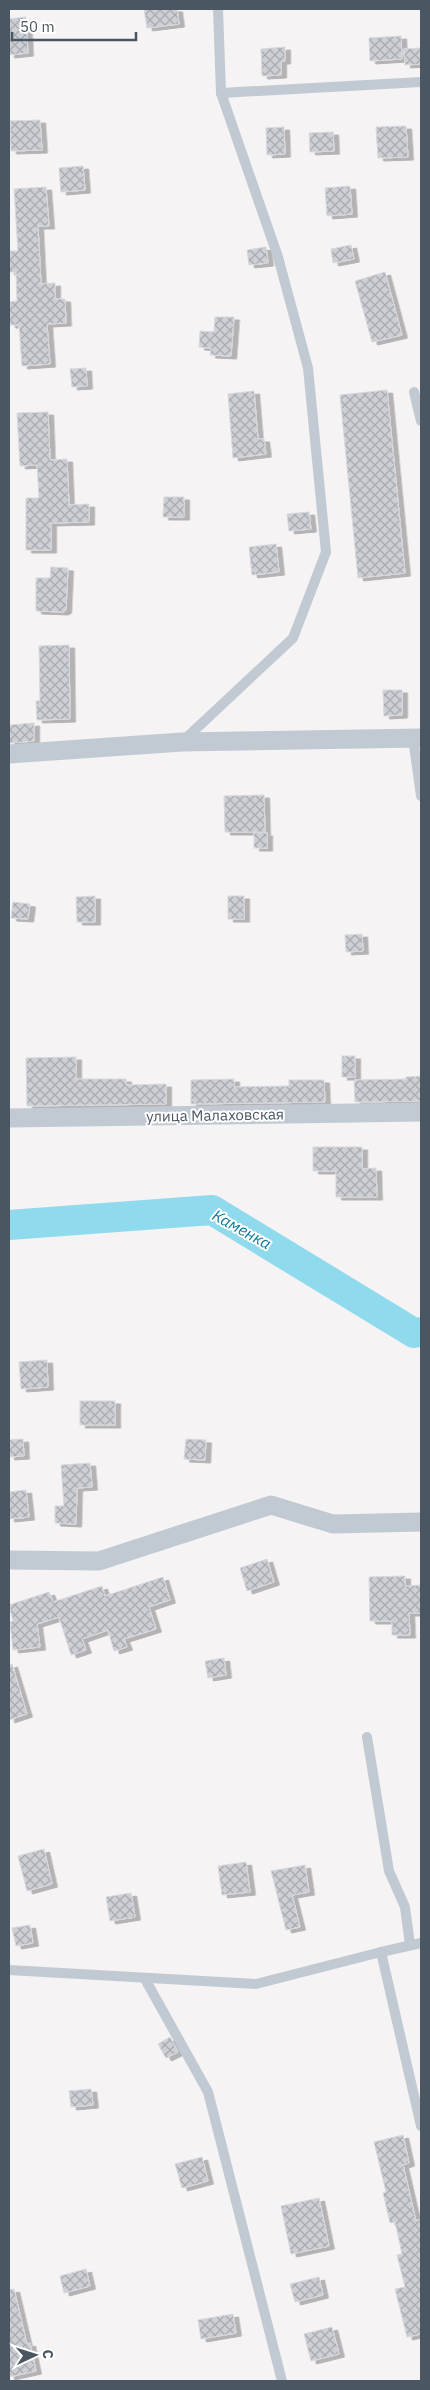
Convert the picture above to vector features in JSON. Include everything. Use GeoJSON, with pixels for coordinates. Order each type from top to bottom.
{"type":"FeatureCollection","features":[{"type":"Feature","properties":{"kind":"street"},"geometry":{"type":"LineString","coordinates":[[9,754],[182,742],[417,738]]}},
{"type":"Feature","properties":{"kind":"street","name":"улица Малаховская"},"geometry":{"type":"LineString","coordinates":[[9,1118],[421,1112]]}},
{"type":"Feature","properties":{"kind":"street"},"geometry":{"type":"LineString","coordinates":[[9,1560],[99,1561],[271,1505],[333,1524],[421,1522]]}},
{"type":"Feature","properties":{"kind":"lane"},"geometry":{"type":"LineString","coordinates":[[182,742],[293,638],[326,552],[308,368],[278,257],[221,94],[218,9]]}},
{"type":"Feature","properties":{"kind":"lane"},"geometry":{"type":"LineString","coordinates":[[221,94],[421,82]]}},
{"type":"Feature","properties":{"kind":"lane"},"geometry":{"type":"LineString","coordinates":[[414,392],[421,421]]}},
{"type":"Feature","properties":{"kind":"lane"},"geometry":{"type":"LineString","coordinates":[[417,738],[421,796]]}},
{"type":"Feature","properties":{"kind":"lane"},"geometry":{"type":"LineString","coordinates":[[366,1737],[389,1870],[405,1907],[410,1945]]}},
{"type":"Feature","properties":{"kind":"lane"},"geometry":{"type":"LineString","coordinates":[[9,1970],[256,1984],[421,1942]]}},
{"type":"Feature","properties":{"kind":"lane"},"geometry":{"type":"LineString","coordinates":[[381,1952],[421,2126]]}},
{"type":"Feature","properties":{"kind":"lane"},"geometry":{"type":"LineString","coordinates":[[145,1979],[208,2092],[282,2381]]}},
{"type":"Feature","properties":{"kind":"building"},"geometry":{"type":"Polygon","coordinates":[[[144,9],[177,9],[179,24],[147,28],[144,9]]]}},
{"type":"Feature","properties":{"kind":"building"},"geometry":{"type":"Polygon","coordinates":[[[26,17],[28,53],[9,55],[9,19],[26,17]]]}},
{"type":"Feature","properties":{"kind":"building"},"geometry":{"type":"Polygon","coordinates":[[[401,36],[402,59],[370,61],[369,38],[401,36]]]}},
{"type":"Feature","properties":{"kind":"building"},"geometry":{"type":"Polygon","coordinates":[[[285,47],[285,61],[281,61],[281,75],[262,76],[261,49],[285,47]]]}},
{"type":"Feature","properties":{"kind":"building"},"geometry":{"type":"Polygon","coordinates":[[[420,48],[421,64],[405,65],[404,49],[420,48]]]}},
{"type":"Feature","properties":{"kind":"building"},"geometry":{"type":"Polygon","coordinates":[[[40,120],[42,150],[11,151],[10,121],[40,120]]]}},
{"type":"Feature","properties":{"kind":"building"},"geometry":{"type":"Polygon","coordinates":[[[406,126],[408,157],[378,158],[376,127],[406,126]]]}},
{"type":"Feature","properties":{"kind":"building"},"geometry":{"type":"Polygon","coordinates":[[[284,127],[285,154],[267,155],[266,128],[284,127]]]}},
{"type":"Feature","properties":{"kind":"building"},"geometry":{"type":"Polygon","coordinates":[[[333,132],[334,151],[310,152],[309,133],[333,132]]]}},
{"type":"Feature","properties":{"kind":"building"},"geometry":{"type":"Polygon","coordinates":[[[83,166],[85,190],[61,192],[59,168],[83,166]]]}},
{"type":"Feature","properties":{"kind":"building"},"geometry":{"type":"Polygon","coordinates":[[[350,186],[352,214],[327,216],[325,188],[350,186]]]}},
{"type":"Feature","properties":{"kind":"building"},"geometry":{"type":"Polygon","coordinates":[[[46,187],[49,226],[38,226],[41,284],[55,283],[55,299],[65,299],[66,323],[47,324],[50,364],[22,366],[19,325],[10,325],[9,302],[17,301],[16,272],[9,272],[9,251],[18,251],[14,189],[46,187]]]}},
{"type":"Feature","properties":{"kind":"building"},"geometry":{"type":"Polygon","coordinates":[[[351,245],[354,259],[333,263],[331,249],[351,245]]]}},
{"type":"Feature","properties":{"kind":"building"},"geometry":{"type":"Polygon","coordinates":[[[266,247],[268,263],[249,265],[247,250],[266,247]]]}},
{"type":"Feature","properties":{"kind":"building"},"geometry":{"type":"Polygon","coordinates":[[[385,272],[402,335],[372,342],[355,281],[385,272]]]}},
{"type":"Feature","properties":{"kind":"building"},"geometry":{"type":"Polygon","coordinates":[[[215,317],[234,317],[231,356],[210,355],[211,348],[199,347],[200,331],[214,332],[215,317]]]}},
{"type":"Feature","properties":{"kind":"building"},"geometry":{"type":"Polygon","coordinates":[[[86,368],[87,386],[72,387],[70,369],[86,368]]]}},
{"type":"Feature","properties":{"kind":"building"},"geometry":{"type":"Polygon","coordinates":[[[387,390],[405,573],[358,578],[340,395],[387,390]]]}},
{"type":"Feature","properties":{"kind":"building"},"geometry":{"type":"Polygon","coordinates":[[[254,391],[258,439],[264,439],[266,454],[233,458],[228,394],[254,391]]]}},
{"type":"Feature","properties":{"kind":"building"},"geometry":{"type":"Polygon","coordinates":[[[48,412],[50,460],[67,459],[69,505],[89,504],[89,522],[51,523],[51,550],[26,550],[26,498],[39,498],[37,465],[20,466],[17,413],[48,412]]]}},
{"type":"Feature","properties":{"kind":"building"},"geometry":{"type":"Polygon","coordinates":[[[164,497],[184,497],[184,517],[163,517],[164,497]]]}},
{"type":"Feature","properties":{"kind":"building"},"geometry":{"type":"Polygon","coordinates":[[[309,512],[311,529],[289,531],[287,514],[309,512]]]}},
{"type":"Feature","properties":{"kind":"building"},"geometry":{"type":"Polygon","coordinates":[[[276,544],[279,572],[252,575],[249,547],[276,544]]]}},
{"type":"Feature","properties":{"kind":"building"},"geometry":{"type":"Polygon","coordinates":[[[51,567],[68,568],[66,610],[63,612],[36,611],[36,578],[50,578],[51,567]]]}},
{"type":"Feature","properties":{"kind":"building"},"geometry":{"type":"Polygon","coordinates":[[[69,645],[70,719],[37,720],[36,701],[40,701],[39,646],[69,645]]]}},
{"type":"Feature","properties":{"kind":"building"},"geometry":{"type":"Polygon","coordinates":[[[383,690],[402,690],[402,715],[384,716],[383,690]]]}},
{"type":"Feature","properties":{"kind":"building"},"geometry":{"type":"Polygon","coordinates":[[[34,723],[34,741],[9,743],[9,725],[34,723]]]}},
{"type":"Feature","properties":{"kind":"building"},"geometry":{"type":"Polygon","coordinates":[[[264,795],[265,832],[225,832],[224,796],[264,795]]]}},
{"type":"Feature","properties":{"kind":"building"},"geometry":{"type":"Polygon","coordinates":[[[254,833],[267,833],[267,848],[254,848],[254,833]]]}},
{"type":"Feature","properties":{"kind":"building"},"geometry":{"type":"Polygon","coordinates":[[[95,896],[95,922],[77,922],[76,897],[95,896]]]}},
{"type":"Feature","properties":{"kind":"building"},"geometry":{"type":"Polygon","coordinates":[[[228,896],[244,896],[244,919],[228,919],[228,896]]]}},
{"type":"Feature","properties":{"kind":"building"},"geometry":{"type":"Polygon","coordinates":[[[13,902],[30,904],[28,919],[11,918],[13,902]]]}},
{"type":"Feature","properties":{"kind":"building"},"geometry":{"type":"Polygon","coordinates":[[[362,934],[363,951],[346,952],[345,935],[362,934]]]}},
{"type":"Feature","properties":{"kind":"building"},"geometry":{"type":"Polygon","coordinates":[[[342,1056],[355,1056],[355,1077],[342,1077],[342,1056]]]}},
{"type":"Feature","properties":{"kind":"building"},"geometry":{"type":"Polygon","coordinates":[[[76,1057],[76,1079],[126,1079],[126,1085],[166,1084],[166,1104],[27,1106],[26,1058],[76,1057]]]}},
{"type":"Feature","properties":{"kind":"building"},"geometry":{"type":"Polygon","coordinates":[[[421,1076],[421,1101],[355,1102],[354,1080],[406,1079],[406,1077],[421,1076]]]}},
{"type":"Feature","properties":{"kind":"building"},"geometry":{"type":"Polygon","coordinates":[[[234,1079],[234,1087],[289,1086],[289,1080],[324,1080],[325,1102],[191,1104],[191,1080],[234,1079]]]}},
{"type":"Feature","properties":{"kind":"building"},"geometry":{"type":"Polygon","coordinates":[[[313,1147],[362,1147],[362,1169],[376,1168],[377,1197],[336,1197],[336,1171],[313,1171],[313,1147]]]}},
{"type":"Feature","properties":{"kind":"building"},"geometry":{"type":"Polygon","coordinates":[[[47,1360],[48,1387],[21,1389],[19,1362],[47,1360]]]}},
{"type":"Feature","properties":{"kind":"building"},"geometry":{"type":"Polygon","coordinates":[[[80,1401],[115,1401],[115,1425],[80,1425],[80,1401]]]}},
{"type":"Feature","properties":{"kind":"building"},"geometry":{"type":"Polygon","coordinates":[[[23,1439],[24,1456],[9,1457],[9,1440],[23,1439]]]}},
{"type":"Feature","properties":{"kind":"building"},"geometry":{"type":"Polygon","coordinates":[[[186,1439],[206,1440],[205,1460],[184,1459],[186,1439]]]}},
{"type":"Feature","properties":{"kind":"building"},"geometry":{"type":"Polygon","coordinates":[[[90,1463],[92,1487],[77,1488],[76,1524],[55,1523],[55,1506],[64,1506],[61,1465],[90,1463]]]}},
{"type":"Feature","properties":{"kind":"building"},"geometry":{"type":"Polygon","coordinates":[[[26,1490],[29,1517],[9,1519],[9,1492],[26,1490]]]}},
{"type":"Feature","properties":{"kind":"building"},"geometry":{"type":"Polygon","coordinates":[[[267,1559],[274,1582],[247,1591],[240,1568],[267,1559]]]}},
{"type":"Feature","properties":{"kind":"building"},"geometry":{"type":"Polygon","coordinates":[[[405,1576],[405,1586],[421,1585],[421,1613],[409,1613],[410,1635],[392,1635],[392,1621],[370,1621],[369,1577],[405,1576]]]}},
{"type":"Feature","properties":{"kind":"building"},"geometry":{"type":"Polygon","coordinates":[[[163,1577],[170,1600],[149,1607],[156,1629],[124,1639],[127,1647],[114,1651],[108,1630],[82,1639],[86,1650],[71,1655],[59,1617],[37,1624],[40,1647],[13,1650],[10,1622],[13,1621],[9,1605],[49,1592],[53,1602],[102,1586],[105,1596],[163,1577]]]}},
{"type":"Feature","properties":{"kind":"building"},"geometry":{"type":"Polygon","coordinates":[[[224,1658],[226,1675],[208,1678],[205,1661],[224,1658]]]}},
{"type":"Feature","properties":{"kind":"building"},"geometry":{"type":"Polygon","coordinates":[[[12,1664],[27,1714],[9,1720],[9,1665],[12,1664]]]}},
{"type":"Feature","properties":{"kind":"building"},"geometry":{"type":"Polygon","coordinates":[[[44,1849],[52,1884],[27,1891],[18,1856],[44,1849]]]}},
{"type":"Feature","properties":{"kind":"building"},"geometry":{"type":"Polygon","coordinates":[[[246,1862],[250,1892],[222,1895],[218,1866],[246,1862]]]}},
{"type":"Feature","properties":{"kind":"building"},"geometry":{"type":"Polygon","coordinates":[[[305,1865],[309,1892],[292,1895],[300,1927],[286,1930],[271,1871],[305,1865]]]}},
{"type":"Feature","properties":{"kind":"building"},"geometry":{"type":"Polygon","coordinates":[[[131,1893],[135,1917],[110,1921],[106,1897],[131,1893]]]}},
{"type":"Feature","properties":{"kind":"building"},"geometry":{"type":"Polygon","coordinates":[[[30,1925],[33,1943],[16,1946],[12,1928],[30,1925]]]}},
{"type":"Feature","properties":{"kind":"building"},"geometry":{"type":"Polygon","coordinates":[[[170,2037],[178,2052],[166,2058],[158,2044],[170,2037]]]}},
{"type":"Feature","properties":{"kind":"building"},"geometry":{"type":"Polygon","coordinates":[[[91,2089],[93,2105],[71,2107],[69,2091],[91,2089]]]}},
{"type":"Feature","properties":{"kind":"building"},"geometry":{"type":"Polygon","coordinates":[[[403,2135],[409,2163],[403,2165],[416,2221],[421,2219],[421,2334],[407,2337],[395,2289],[405,2287],[397,2255],[402,2254],[395,2222],[390,2223],[383,2193],[386,2192],[374,2142],[403,2135]]]}},
{"type":"Feature","properties":{"kind":"building"},"geometry":{"type":"Polygon","coordinates":[[[202,2157],[208,2181],[182,2188],[175,2164],[202,2157]]]}},
{"type":"Feature","properties":{"kind":"building"},"geometry":{"type":"Polygon","coordinates":[[[319,2198],[329,2246],[291,2254],[281,2206],[319,2198]]]}},
{"type":"Feature","properties":{"kind":"building"},"geometry":{"type":"Polygon","coordinates":[[[86,2269],[90,2286],[64,2293],[60,2276],[86,2269]]]}},
{"type":"Feature","properties":{"kind":"building"},"geometry":{"type":"Polygon","coordinates":[[[319,2277],[323,2295],[295,2302],[290,2284],[319,2277]]]}},
{"type":"Feature","properties":{"kind":"building"},"geometry":{"type":"Polygon","coordinates":[[[14,2289],[27,2344],[30,2343],[36,2371],[9,2377],[9,2290],[14,2289]]]}},
{"type":"Feature","properties":{"kind":"building"},"geometry":{"type":"Polygon","coordinates":[[[233,2314],[236,2333],[201,2339],[198,2320],[233,2314]]]}},
{"type":"Feature","properties":{"kind":"building"},"geometry":{"type":"Polygon","coordinates":[[[332,2327],[339,2354],[311,2361],[304,2334],[332,2327]]]}},
{"type":"Feature","properties":{"kind":"waterway","name":"Каменка"},"geometry":{"type":"LineString","coordinates":[[9,1225],[212,1210],[414,1333],[421,1332]]}}]}
